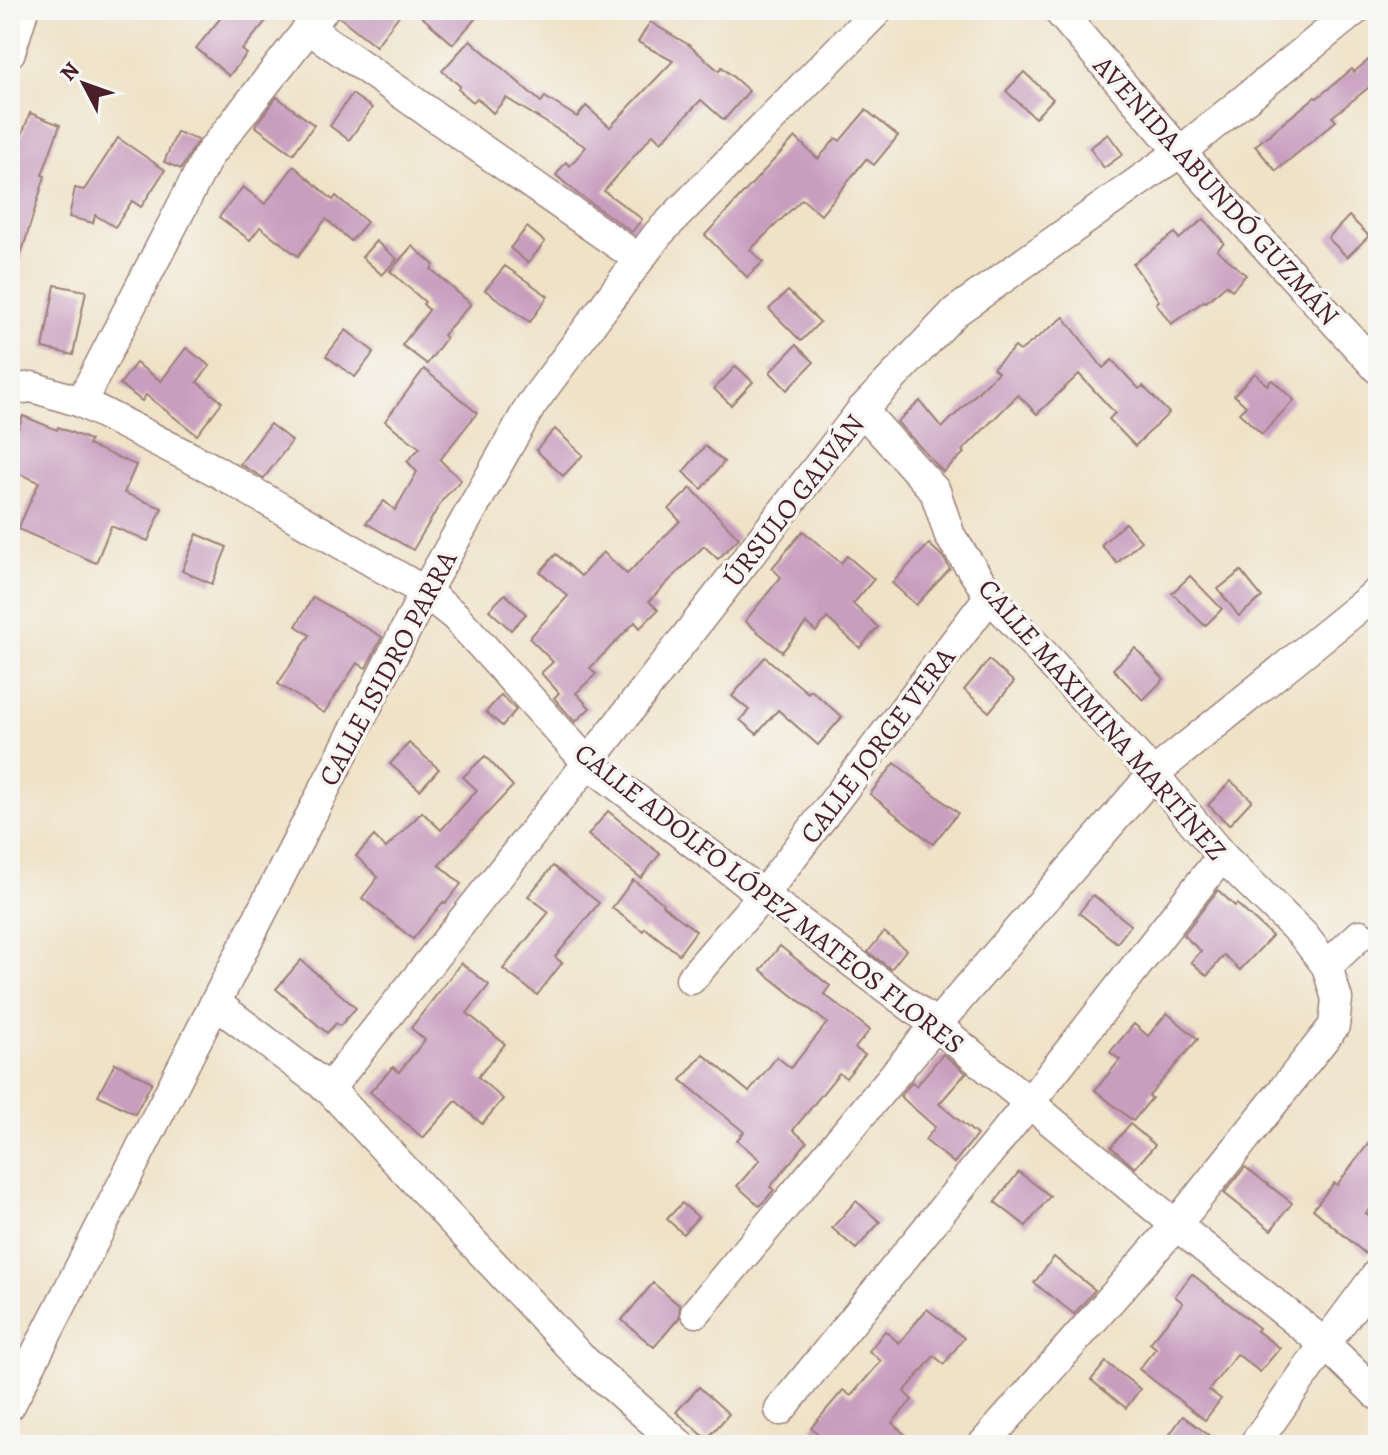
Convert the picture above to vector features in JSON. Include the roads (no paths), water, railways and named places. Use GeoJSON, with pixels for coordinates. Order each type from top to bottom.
{"type":"FeatureCollection","features":[{"type":"Feature","properties":{"kind":"street"},"geometry":{"type":"LineString","coordinates":[[10,52],[23,10]]}},
{"type":"Feature","properties":{"kind":"street","name":"CALLE ISIDRO PARRA"},"geometry":{"type":"LineString","coordinates":[[10,1405],[425,592],[531,405],[658,234],[878,10]]}},
{"type":"Feature","properties":{"kind":"street","name":"AVENIDA ABUNDÓ GUZMÁN"},"geometry":{"type":"LineString","coordinates":[[1058,10],[1180,152],[1378,369]]}},
{"type":"Feature","properties":{"kind":"street","name":"ÚRSULO GALVÁN"},"geometry":{"type":"LineString","coordinates":[[329,1089],[588,763],[862,410],[955,312],[1180,152],[1355,10]]}},
{"type":"Feature","properties":{"kind":"street"},"geometry":{"type":"LineString","coordinates":[[81,402],[208,156],[316,19],[639,259]]}},
{"type":"Feature","properties":{"kind":"street","name":"CALLE ADOLFO LÓPEZ MATEOS FLORES"},"geometry":{"type":"LineString","coordinates":[[10,390],[32,387],[81,402],[211,468],[425,592],[455,616],[588,763],[936,1025],[1176,1225],[1325,1344],[1378,1395]]}},
{"type":"Feature","properties":{"kind":"street","name":"CALLE MAXIMINA MARTÍNEZ"},"geometry":{"type":"LineString","coordinates":[[862,410],[935,491],[950,536],[990,596],[1153,774],[1222,856],[1303,935],[1327,966],[1337,999],[1334,1026],[1176,1225]]}},
{"type":"Feature","properties":{"kind":"street"},"geometry":{"type":"LineString","coordinates":[[696,1312],[936,1025],[1153,774],[1378,592]]}},
{"type":"Feature","properties":{"kind":"street","name":"CALLE JORGE VERA"},"geometry":{"type":"LineString","coordinates":[[691,979],[763,895],[990,596]]}},
{"type":"Feature","properties":{"kind":"street"},"geometry":{"type":"LineString","coordinates":[[780,1410],[1029,1103],[1222,856]]}},
{"type":"Feature","properties":{"kind":"street"},"geometry":{"type":"LineString","coordinates":[[1327,966],[1360,935]]}},
{"type":"Feature","properties":{"kind":"street"},"geometry":{"type":"LineString","coordinates":[[215,1003],[329,1089],[581,1358],[680,1445]]}},
{"type":"Feature","properties":{"kind":"street"},"geometry":{"type":"LineString","coordinates":[[983,1445],[1176,1225]]}},
{"type":"Feature","properties":{"kind":"street"},"geometry":{"type":"LineString","coordinates":[[1254,1445],[1378,1273]]}}]}
